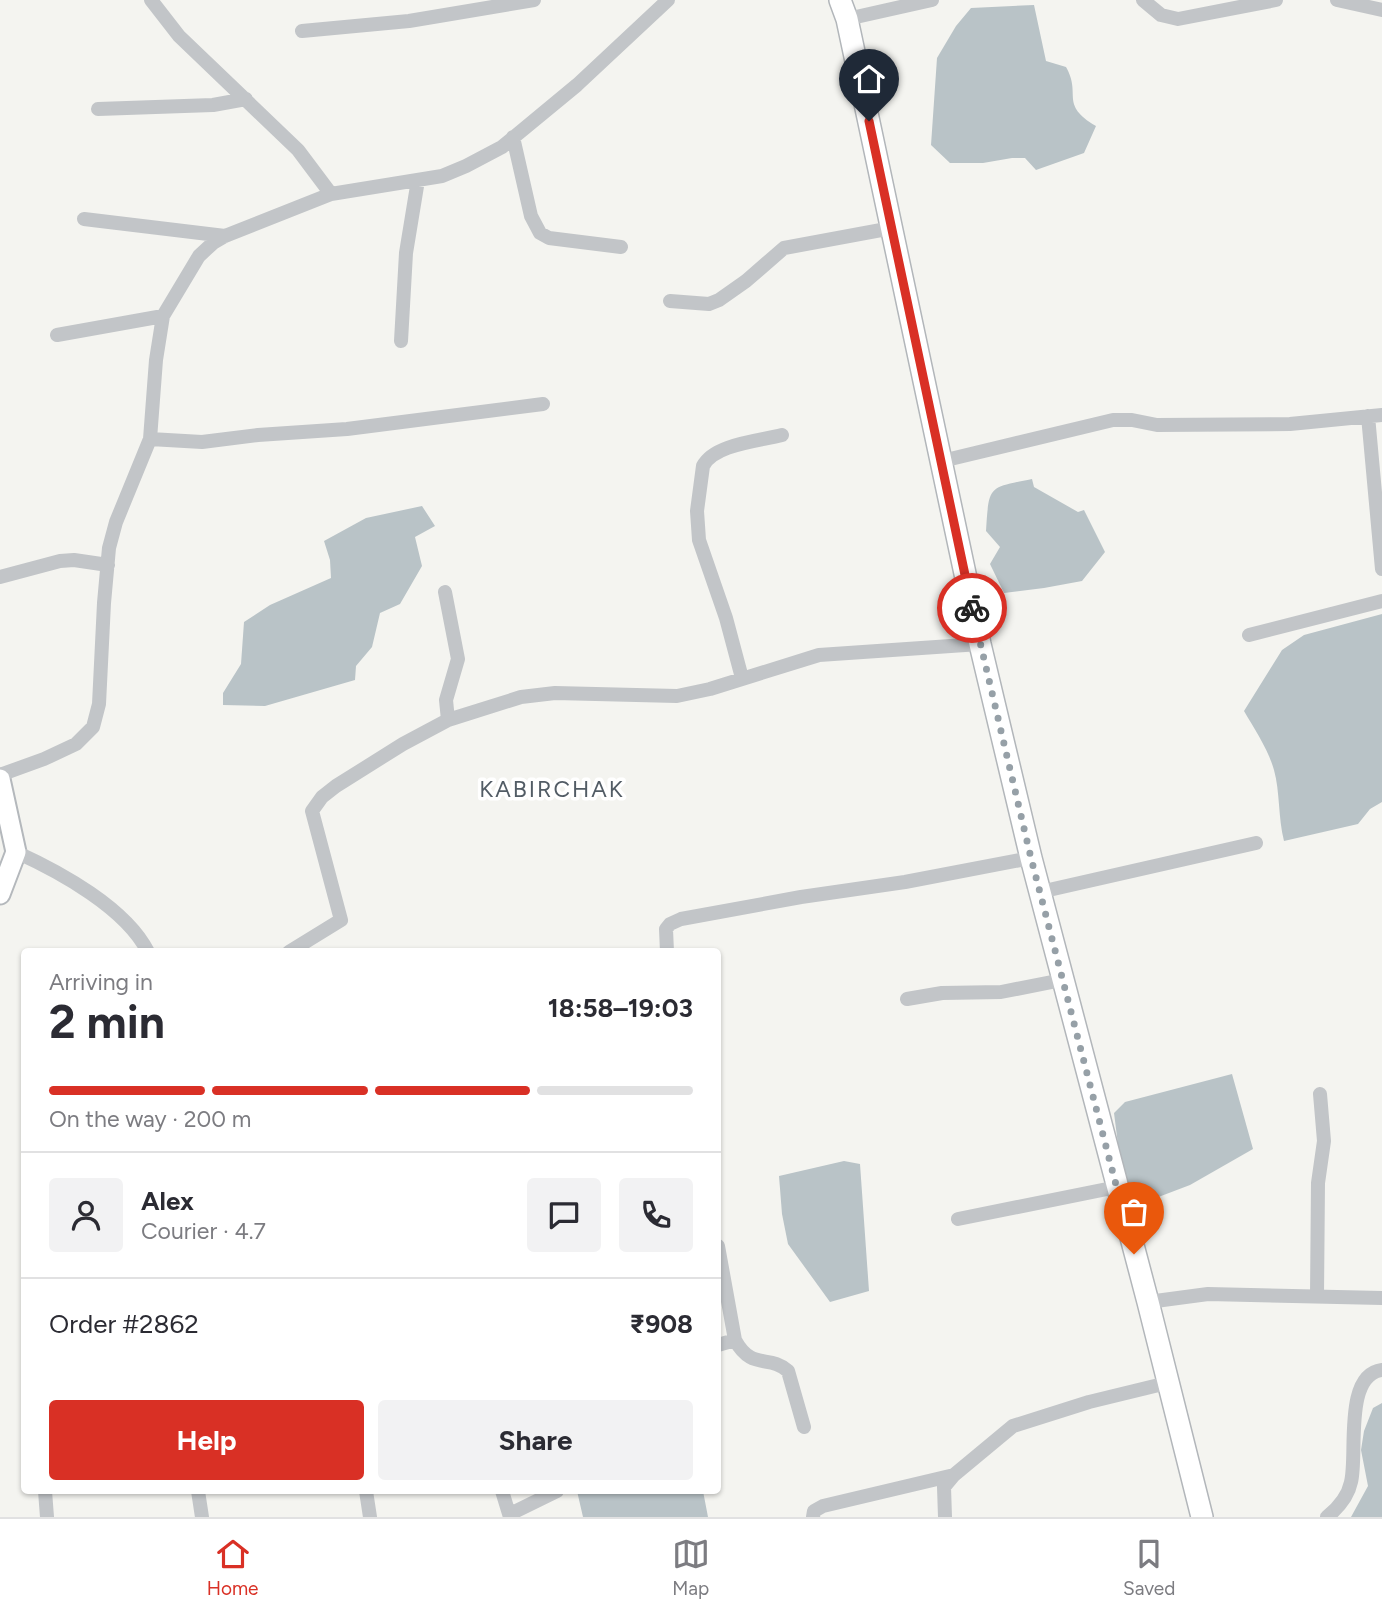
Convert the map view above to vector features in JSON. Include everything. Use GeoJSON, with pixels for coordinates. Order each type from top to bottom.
{"type":"FeatureCollection","features":[{"type":"Feature","properties":{"kind":"main road"},"geometry":{"type":"LineString","coordinates":[[843,9],[980,644],[1062,980],[1202,1517]]}},
{"type":"Feature","properties":{"kind":"main road"},"geometry":{"type":"LineString","coordinates":[[0,777],[16,852],[0,894]]}},
{"type":"Feature","properties":{"kind":"street"},"geometry":{"type":"LineString","coordinates":[[152,0],[179,36],[298,150],[331,194]]}},
{"type":"Feature","properties":{"kind":"street"},"geometry":{"type":"LineString","coordinates":[[302,31],[408,21],[534,0]]}},
{"type":"Feature","properties":{"kind":"street"},"geometry":{"type":"LineString","coordinates":[[0,777],[76,744],[93,727],[100,705],[104,603],[116,522],[150,439],[156,360],[163,316],[198,256],[212,243],[225,236],[331,194],[442,176],[467,166],[502,146],[577,85],[668,0]]}},
{"type":"Feature","properties":{"kind":"street"},"geometry":{"type":"LineString","coordinates":[[843,9],[932,0]]}},
{"type":"Feature","properties":{"kind":"street"},"geometry":{"type":"LineString","coordinates":[[1143,0],[1161,15],[1178,19],[1267,1]]}},
{"type":"Feature","properties":{"kind":"street"},"geometry":{"type":"LineString","coordinates":[[1347,1],[1382,10]]}},
{"type":"Feature","properties":{"kind":"street"},"geometry":{"type":"LineString","coordinates":[[98,109],[212,104],[246,99]]}},
{"type":"Feature","properties":{"kind":"street"},"geometry":{"type":"LineString","coordinates":[[513,137],[531,216],[540,233],[549,238],[621,247]]}},
{"type":"Feature","properties":{"kind":"street"},"geometry":{"type":"LineString","coordinates":[[401,341],[406,253],[418,180]]}},
{"type":"Feature","properties":{"kind":"street"},"geometry":{"type":"LineString","coordinates":[[84,219],[225,236]]}},
{"type":"Feature","properties":{"kind":"street"},"geometry":{"type":"LineString","coordinates":[[670,301],[709,304],[746,281],[784,248],[892,228]]}},
{"type":"Feature","properties":{"kind":"street"},"geometry":{"type":"LineString","coordinates":[[57,335],[163,316]]}},
{"type":"Feature","properties":{"kind":"street"},"geometry":{"type":"LineString","coordinates":[[150,439],[202,442],[347,429],[543,404]]}},
{"type":"Feature","properties":{"kind":"street"},"geometry":{"type":"LineString","coordinates":[[942,461],[1113,420],[1132,420],[1157,425],[1290,424],[1375,415],[1382,569]]}},
{"type":"Feature","properties":{"kind":"street"},"geometry":{"type":"LineString","coordinates":[[742,678],[726,618],[699,540],[697,511],[703,466],[706,460],[718,451],[782,435]]}},
{"type":"Feature","properties":{"kind":"street"},"geometry":{"type":"LineString","coordinates":[[0,577],[60,561],[74,560],[108,565]]}},
{"type":"Feature","properties":{"kind":"street"},"geometry":{"type":"LineString","coordinates":[[445,592],[458,659],[446,700],[448,720]]}},
{"type":"Feature","properties":{"kind":"street"},"geometry":{"type":"LineString","coordinates":[[1249,635],[1382,601]]}},
{"type":"Feature","properties":{"kind":"street"},"geometry":{"type":"LineString","coordinates":[[296,948],[341,920],[312,811],[315,805],[336,786],[375,761],[448,720],[536,694],[677,696],[710,689],[819,655],[980,644]]}},
{"type":"Feature","properties":{"kind":"street"},"geometry":{"type":"LineString","coordinates":[[1040,892],[1256,844]]}},
{"type":"Feature","properties":{"kind":"street"},"geometry":{"type":"LineString","coordinates":[[16,852],[51,867],[79,886],[128,924],[146,948]]}},
{"type":"Feature","properties":{"kind":"street"},"geometry":{"type":"LineString","coordinates":[[667,948],[666,929],[670,923],[681,919],[1031,858]]}},
{"type":"Feature","properties":{"kind":"street"},"geometry":{"type":"LineString","coordinates":[[907,999],[942,993],[1000,992],[1062,980]]}},
{"type":"Feature","properties":{"kind":"street"},"geometry":{"type":"LineString","coordinates":[[1317,1296],[1318,1183],[1324,1141],[1320,1094]]}},
{"type":"Feature","properties":{"kind":"street"},"geometry":{"type":"LineString","coordinates":[[958,1219],[1116,1187]]}},
{"type":"Feature","properties":{"kind":"street"},"geometry":{"type":"LineString","coordinates":[[721,1263],[735,1340],[748,1357],[782,1365],[788,1371],[804,1427]]}},
{"type":"Feature","properties":{"kind":"street"},"geometry":{"type":"LineString","coordinates":[[1148,1302],[1208,1294],[1382,1298]]}},
{"type":"Feature","properties":{"kind":"street"},"geometry":{"type":"LineString","coordinates":[[721,1344],[735,1340]]}},
{"type":"Feature","properties":{"kind":"street"},"geometry":{"type":"LineString","coordinates":[[1327,1517],[1338,1508],[1352,1482],[1356,1403],[1361,1387],[1367,1376],[1382,1370]]}},
{"type":"Feature","properties":{"kind":"street"},"geometry":{"type":"LineString","coordinates":[[945,1517],[944,1487],[954,1475],[1013,1426],[1088,1402],[1167,1383]]}},
{"type":"Feature","properties":{"kind":"street"},"geometry":{"type":"LineString","coordinates":[[813,1517],[814,1511],[823,1506],[954,1475]]}},
{"type":"Feature","properties":{"kind":"street"},"geometry":{"type":"LineString","coordinates":[[45,1494],[47,1517]]}},
{"type":"Feature","properties":{"kind":"street"},"geometry":{"type":"LineString","coordinates":[[198,1494],[202,1517]]}},
{"type":"Feature","properties":{"kind":"street"},"geometry":{"type":"LineString","coordinates":[[366,1494],[370,1517]]}},
{"type":"Feature","properties":{"kind":"street"},"geometry":{"type":"LineString","coordinates":[[503,1494],[510,1516],[551,1494]]}},
{"type":"Feature","properties":{"kind":"shaded area"},"geometry":{"type":"Polygon","coordinates":[[[1034,5],[1046,61],[1066,67],[1072,85],[1074,105],[1096,126],[1084,153],[1036,170],[1025,158],[983,163],[950,163],[931,145],[937,58],[956,26],[971,8],[1034,5]]]}},
{"type":"Feature","properties":{"kind":"shaded area"},"geometry":{"type":"Polygon","coordinates":[[[1032,479],[1034,487],[1078,512],[1084,510],[1105,552],[1082,581],[1004,593],[990,564],[1000,547],[986,531],[988,505],[990,497],[999,487],[1032,479]]]}},
{"type":"Feature","properties":{"kind":"shaded area"},"geometry":{"type":"Polygon","coordinates":[[[422,506],[435,526],[415,537],[422,566],[400,604],[380,613],[372,647],[356,666],[355,680],[265,706],[223,705],[223,693],[241,664],[244,622],[270,605],[331,578],[330,560],[324,541],[366,518],[422,506]]]}},
{"type":"Feature","properties":{"kind":"shaded area"},"geometry":{"type":"Polygon","coordinates":[[[1382,614],[1382,802],[1370,809],[1358,824],[1284,841],[1274,770],[1265,747],[1244,711],[1282,650],[1304,635],[1382,614]]]}},
{"type":"Feature","properties":{"kind":"shaded area"},"geometry":{"type":"Polygon","coordinates":[[[1232,1074],[1253,1149],[1190,1185],[1140,1204],[1125,1199],[1114,1113],[1125,1102],[1232,1074]]]}},
{"type":"Feature","properties":{"kind":"shaded area"},"geometry":{"type":"Polygon","coordinates":[[[844,1161],[860,1164],[869,1291],[830,1302],[788,1244],[779,1176],[844,1161]]]}},
{"type":"Feature","properties":{"kind":"shaded area"},"geometry":{"type":"Polygon","coordinates":[[[1382,1403],[1382,1517],[1351,1517],[1368,1486],[1361,1450],[1364,1431],[1373,1408],[1382,1403]]]}},
{"type":"Feature","properties":{"kind":"shaded area"},"geometry":{"type":"Polygon","coordinates":[[[578,1494],[704,1494],[708,1517],[583,1517],[578,1494]]]}},
{"type":"Feature","properties":{"kind":"way so far"},"geometry":{"type":"LineString","coordinates":[[972,608],[1031,858],[1134,1254]]}},
{"type":"Feature","properties":{"kind":"district","name":"KABIRCHAK"},"geometry":{"type":"Point","coordinates":[552,789]}},
{"type":"Feature","properties":{"kind":"route"},"geometry":{"type":"LineString","coordinates":[[869,121],[972,608]]}}]}
